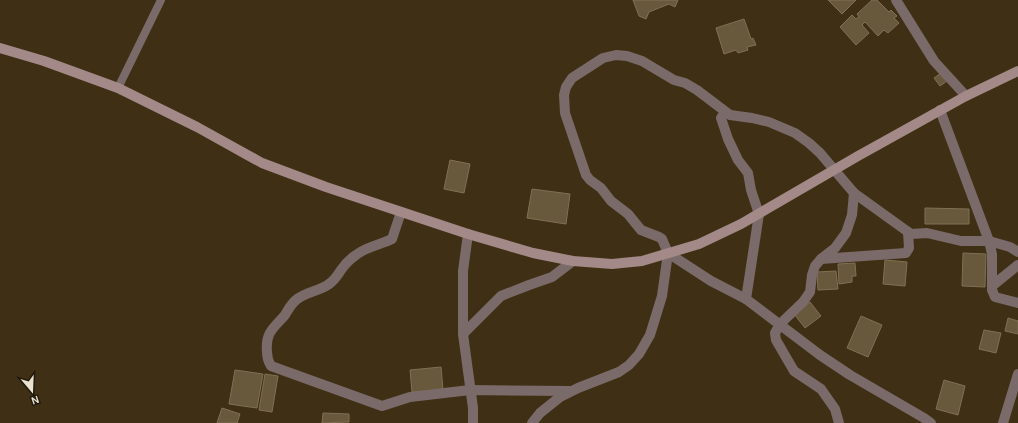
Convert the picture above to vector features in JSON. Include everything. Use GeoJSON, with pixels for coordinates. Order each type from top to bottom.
{"type":"FeatureCollection","features":[{"type":"Feature","properties":{"kind":"main road"},"geometry":{"type":"LineString","coordinates":[[0,48],[118,88],[197,127],[262,163],[326,187],[468,234],[533,253],[573,261],[612,264],[642,261],[699,244],[759,214],[940,110],[1018,71]]}},
{"type":"Feature","properties":{"kind":"street"},"geometry":{"type":"LineString","coordinates":[[896,0],[934,61],[966,96]]}},
{"type":"Feature","properties":{"kind":"street"},"geometry":{"type":"LineString","coordinates":[[532,423],[540,413],[560,397],[619,372],[629,365],[639,354],[650,335],[662,296],[668,253],[662,239],[641,230],[628,214],[611,201],[601,188],[586,175],[565,113],[564,95],[566,87],[572,78],[603,58],[616,55],[627,56],[642,61],[674,80],[685,83],[697,90],[730,115],[769,122],[795,133],[809,143],[820,154],[854,193],[911,234],[927,233],[961,241],[989,241],[1010,246],[1018,252]]}},
{"type":"Feature","properties":{"kind":"street"},"geometry":{"type":"LineString","coordinates":[[940,110],[989,241],[992,254],[992,290],[995,297],[1018,303]]}},
{"type":"Feature","properties":{"kind":"street"},"geometry":{"type":"LineString","coordinates":[[725,112],[721,118],[728,140],[738,160],[748,173],[751,190],[759,214],[746,299]]}},
{"type":"Feature","properties":{"kind":"street"},"geometry":{"type":"LineString","coordinates":[[839,423],[835,409],[821,389],[794,371],[776,340],[775,333],[780,324],[803,302],[810,292],[812,275],[815,266],[835,248],[846,233],[852,215],[854,193]]}},
{"type":"Feature","properties":{"kind":"street"},"geometry":{"type":"LineString","coordinates":[[401,212],[392,238],[386,242],[367,248],[356,254],[341,269],[336,279],[328,285],[296,300],[268,335],[266,345],[268,361],[271,366],[382,406],[410,397],[470,390],[573,391]]}},
{"type":"Feature","properties":{"kind":"street"},"geometry":{"type":"LineString","coordinates":[[821,259],[906,253],[909,248],[908,232]]}},
{"type":"Feature","properties":{"kind":"street"},"geometry":{"type":"LineString","coordinates":[[468,234],[463,271],[463,334],[473,423]]}},
{"type":"Feature","properties":{"kind":"street"},"geometry":{"type":"LineString","coordinates":[[668,253],[711,281],[746,299],[820,355],[931,423]]}},
{"type":"Feature","properties":{"kind":"street"},"geometry":{"type":"LineString","coordinates":[[463,334],[501,296],[552,277],[573,261]]}},
{"type":"Feature","properties":{"kind":"street"},"geometry":{"type":"LineString","coordinates":[[992,286],[1018,265]]}},
{"type":"Feature","properties":{"kind":"street"},"geometry":{"type":"LineString","coordinates":[[1003,423],[1018,374]]}},
{"type":"Feature","properties":{"kind":"lane"},"geometry":{"type":"LineString","coordinates":[[118,88],[161,0]]}},
{"type":"Feature","properties":{"kind":"building"},"geometry":{"type":"Polygon","coordinates":[[[633,0],[678,0],[675,7],[669,4],[649,12],[646,19],[639,16],[633,0]]]}},
{"type":"Feature","properties":{"kind":"building"},"geometry":{"type":"Polygon","coordinates":[[[828,0],[856,0],[842,14],[828,0]]]}},
{"type":"Feature","properties":{"kind":"building"},"geometry":{"type":"Polygon","coordinates":[[[872,0],[877,0],[889,12],[891,10],[897,16],[894,18],[899,23],[888,33],[884,30],[878,36],[865,22],[862,25],[869,33],[856,45],[840,27],[852,15],[856,19],[859,17],[857,14],[872,0]]]}},
{"type":"Feature","properties":{"kind":"building"},"geometry":{"type":"Polygon","coordinates":[[[744,19],[751,39],[753,38],[756,45],[747,47],[748,50],[738,53],[736,50],[724,54],[716,28],[744,19]]]}},
{"type":"Feature","properties":{"kind":"building"},"geometry":{"type":"Polygon","coordinates":[[[941,73],[947,81],[940,86],[934,78],[941,73]]]}},
{"type":"Feature","properties":{"kind":"building"},"geometry":{"type":"Polygon","coordinates":[[[450,160],[470,164],[464,193],[444,189],[450,160]]]}},
{"type":"Feature","properties":{"kind":"building"},"geometry":{"type":"Polygon","coordinates":[[[532,189],[570,194],[566,224],[527,218],[532,189]]]}},
{"type":"Feature","properties":{"kind":"building"},"geometry":{"type":"Polygon","coordinates":[[[925,208],[969,209],[969,224],[925,224],[925,208]]]}},
{"type":"Feature","properties":{"kind":"building"},"geometry":{"type":"Polygon","coordinates":[[[963,253],[986,254],[985,287],[962,286],[963,253]]]}},
{"type":"Feature","properties":{"kind":"building"},"geometry":{"type":"Polygon","coordinates":[[[885,260],[907,262],[905,286],[883,284],[885,260]]]}},
{"type":"Feature","properties":{"kind":"building"},"geometry":{"type":"Polygon","coordinates":[[[855,263],[856,276],[852,276],[852,282],[839,284],[838,264],[855,263]]]}},
{"type":"Feature","properties":{"kind":"building"},"geometry":{"type":"Polygon","coordinates":[[[836,271],[838,289],[818,290],[817,272],[836,271]]]}},
{"type":"Feature","properties":{"kind":"building"},"geometry":{"type":"Polygon","coordinates":[[[810,302],[821,316],[805,328],[794,314],[810,302]]]}},
{"type":"Feature","properties":{"kind":"building"},"geometry":{"type":"Polygon","coordinates":[[[861,316],[882,325],[868,357],[847,348],[861,316]]]}},
{"type":"Feature","properties":{"kind":"building"},"geometry":{"type":"Polygon","coordinates":[[[1008,318],[1018,321],[1018,334],[1005,331],[1008,318]]]}},
{"type":"Feature","properties":{"kind":"building"},"geometry":{"type":"Polygon","coordinates":[[[984,330],[1001,333],[996,353],[979,349],[984,330]]]}},
{"type":"Feature","properties":{"kind":"building"},"geometry":{"type":"Polygon","coordinates":[[[441,367],[443,390],[412,392],[410,370],[441,367]]]}},
{"type":"Feature","properties":{"kind":"building"},"geometry":{"type":"Polygon","coordinates":[[[235,370],[263,374],[257,408],[229,404],[235,370]]]}},
{"type":"Feature","properties":{"kind":"building"},"geometry":{"type":"Polygon","coordinates":[[[265,374],[278,376],[272,412],[259,410],[265,374]]]}},
{"type":"Feature","properties":{"kind":"building"},"geometry":{"type":"Polygon","coordinates":[[[944,380],[965,386],[958,415],[936,409],[944,380]]]}},
{"type":"Feature","properties":{"kind":"building"},"geometry":{"type":"Polygon","coordinates":[[[222,408],[240,414],[237,423],[217,423],[222,408]]]}},
{"type":"Feature","properties":{"kind":"building"},"geometry":{"type":"Polygon","coordinates":[[[323,413],[349,414],[349,422],[322,423],[323,413]]]}}]}
